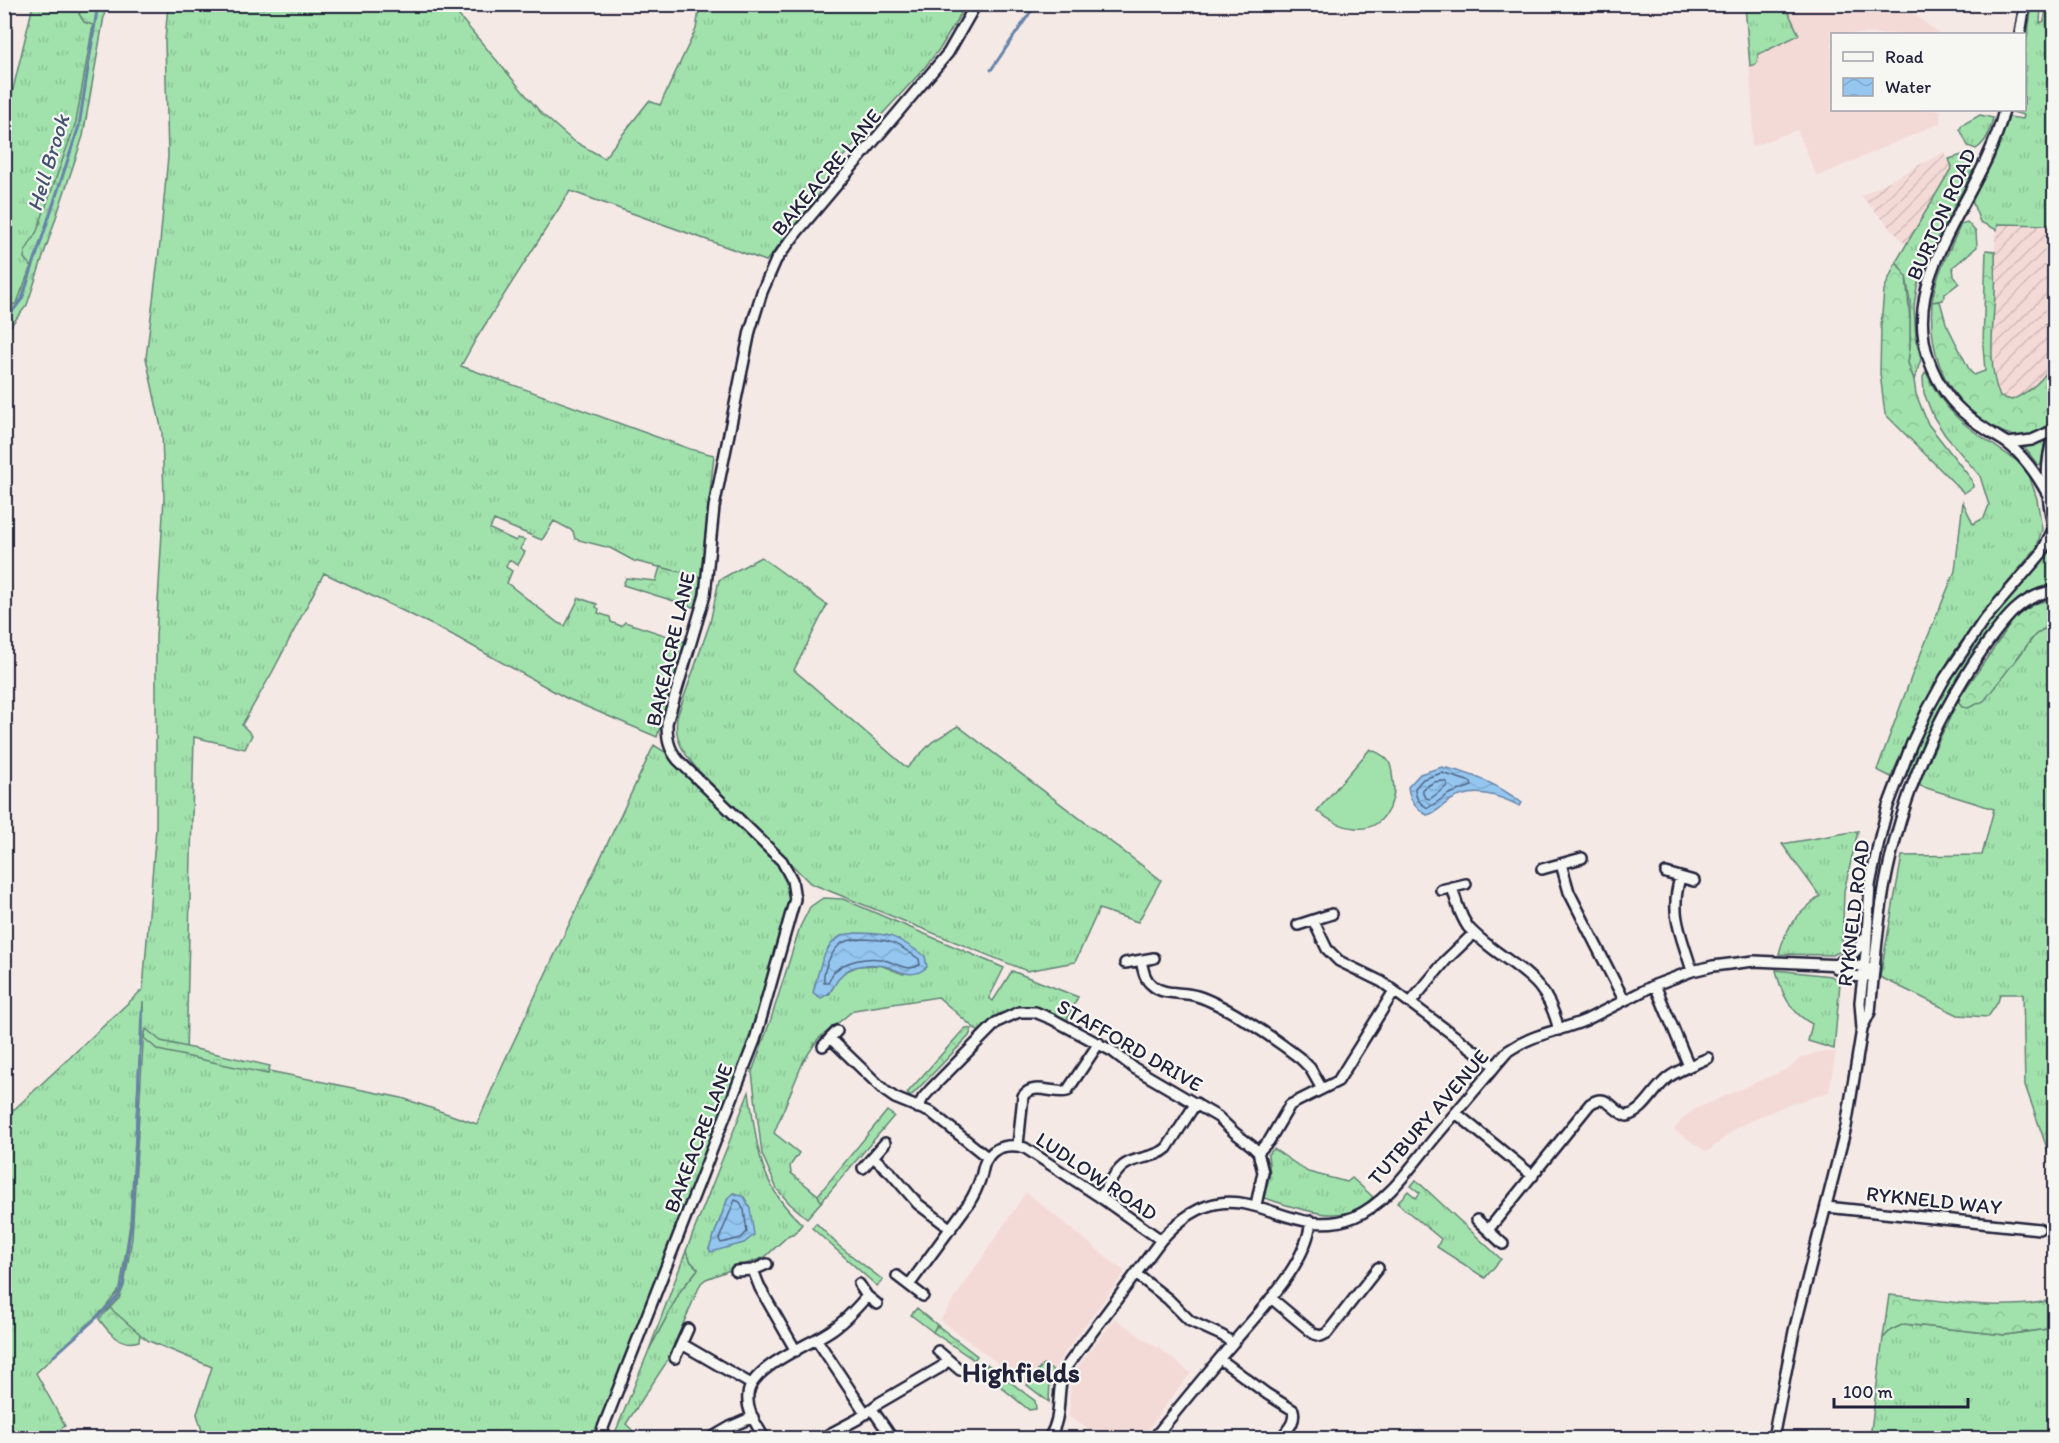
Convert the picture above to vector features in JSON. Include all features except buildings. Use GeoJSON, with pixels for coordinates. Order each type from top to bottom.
{"type":"FeatureCollection","features":[{"type":"Feature","properties":{"kind":"street","name":"BAKEACRE LANE"},"geometry":{"type":"LineString","coordinates":[[599,1438],[755,1040],[795,899],[792,880],[783,861],[678,760],[670,750],[667,738],[667,723],[705,594],[714,507],[750,331],[762,292],[776,260],[948,53],[976,4]]}},
{"type":"Feature","properties":{"kind":"street"},"geometry":{"type":"LineString","coordinates":[[2020,33],[2025,4]]}},
{"type":"Feature","properties":{"kind":"street","name":"BURTON ROAD"},"geometry":{"type":"LineString","coordinates":[[2004,111],[1986,161],[1934,264],[1923,297],[1921,323],[1929,362],[1950,398],[1977,424],[2008,443],[2032,467],[2047,493]]}},
{"type":"Feature","properties":{"kind":"street"},"geometry":{"type":"LineString","coordinates":[[2008,443],[2032,440],[2055,430]]}},
{"type":"Feature","properties":{"kind":"street"},"geometry":{"type":"LineString","coordinates":[[2054,529],[2047,493],[2049,454],[2055,434]]}},
{"type":"Feature","properties":{"kind":"street","name":"RYKNELD ROAD"},"geometry":{"type":"LineString","coordinates":[[1773,1438],[1794,1332],[1845,1126],[1862,1029],[1860,1002],[1870,885],[1882,828],[1903,767],[1928,709],[1964,649],[1995,607],[2041,554],[2054,529]]}},
{"type":"Feature","properties":{"kind":"street","name":"RYKNELD ROAD"},"geometry":{"type":"LineString","coordinates":[[1862,1029],[1870,1012],[1889,864],[1904,808],[1932,739],[1958,688],[2001,624],[2014,609],[2025,601],[2040,593],[2055,591]]}},
{"type":"Feature","properties":{"kind":"street"},"geometry":{"type":"LineString","coordinates":[[1542,869],[1582,858]]}},
{"type":"Feature","properties":{"kind":"street"},"geometry":{"type":"LineString","coordinates":[[1561,864],[1569,892],[1624,1000]]}},
{"type":"Feature","properties":{"kind":"street"},"geometry":{"type":"LineString","coordinates":[[1666,873],[1694,881]]}},
{"type":"Feature","properties":{"kind":"street"},"geometry":{"type":"LineString","coordinates":[[1680,878],[1675,894],[1676,922],[1692,971]]}},
{"type":"Feature","properties":{"kind":"street"},"geometry":{"type":"LineString","coordinates":[[1441,890],[1467,884]]}},
{"type":"Feature","properties":{"kind":"street"},"geometry":{"type":"LineString","coordinates":[[1452,888],[1460,912],[1474,933],[1540,987],[1550,1002],[1559,1030]]}},
{"type":"Feature","properties":{"kind":"street"},"geometry":{"type":"LineString","coordinates":[[1298,924],[1332,914]]}},
{"type":"Feature","properties":{"kind":"street"},"geometry":{"type":"LineString","coordinates":[[1313,920],[1326,949],[1339,961],[1376,979],[1496,1066]]}},
{"type":"Feature","properties":{"kind":"street"},"geometry":{"type":"LineString","coordinates":[[1410,1002],[1460,945],[1474,933]]}},
{"type":"Feature","properties":{"kind":"street"},"geometry":{"type":"LineString","coordinates":[[1833,966],[1855,952],[1866,936]]}},
{"type":"Feature","properties":{"kind":"street"},"geometry":{"type":"LineString","coordinates":[[1125,963],[1154,958]]}},
{"type":"Feature","properties":{"kind":"street"},"geometry":{"type":"LineString","coordinates":[[1141,960],[1146,979],[1153,986],[1170,993],[1198,996],[1234,1015],[1301,1059],[1310,1068],[1322,1089]]}},
{"type":"Feature","properties":{"kind":"street","name":"TUTBURY AVENUE"},"geometry":{"type":"LineString","coordinates":[[1049,1438],[1057,1425],[1060,1406],[1059,1384],[1064,1370],[1161,1240],[1183,1218],[1193,1212],[1213,1204],[1232,1202],[1256,1205],[1297,1219],[1328,1223],[1343,1221],[1356,1216],[1385,1197],[1508,1052],[1533,1036],[1580,1023],[1655,984],[1713,966],[1754,961],[1864,966]]}},
{"type":"Feature","properties":{"kind":"street","name":"TUTBURY AVENUE"},"geometry":{"type":"LineString","coordinates":[[1833,966],[1850,975],[1863,977]]}},
{"type":"Feature","properties":{"kind":"street"},"geometry":{"type":"LineString","coordinates":[[1864,966],[1874,972]]}},
{"type":"Feature","properties":{"kind":"street"},"geometry":{"type":"LineString","coordinates":[[1863,977],[1874,972]]}},
{"type":"Feature","properties":{"kind":"street"},"geometry":{"type":"LineString","coordinates":[[1655,984],[1689,1066]]}},
{"type":"Feature","properties":{"kind":"street"},"geometry":{"type":"LineString","coordinates":[[1256,1205],[1263,1172],[1258,1152],[1269,1141],[1290,1105],[1338,1081],[1394,992]]}},
{"type":"Feature","properties":{"kind":"street","name":"STAFFORD DRIVE"},"geometry":{"type":"LineString","coordinates":[[918,1108],[923,1098],[997,1022],[1019,1012],[1035,1012],[1099,1043],[1134,1068],[1218,1116],[1258,1152]]}},
{"type":"Feature","properties":{"kind":"street"},"geometry":{"type":"LineString","coordinates":[[830,1038],[885,1091],[895,1098],[932,1113],[987,1157],[976,1191],[966,1210],[909,1285]]}},
{"type":"Feature","properties":{"kind":"street"},"geometry":{"type":"LineString","coordinates":[[1018,1145],[1023,1096],[1027,1090],[1067,1091],[1099,1043]]}},
{"type":"Feature","properties":{"kind":"street"},"geometry":{"type":"LineString","coordinates":[[1488,1230],[1590,1104],[1597,1099],[1603,1099],[1621,1114],[1630,1115],[1641,1108],[1667,1078],[1708,1058]]}},
{"type":"Feature","properties":{"kind":"street"},"geometry":{"type":"LineString","coordinates":[[1100,1197],[1121,1166],[1162,1153],[1196,1103]]}},
{"type":"Feature","properties":{"kind":"street"},"geometry":{"type":"LineString","coordinates":[[1456,1113],[1533,1176]]}},
{"type":"Feature","properties":{"kind":"street"},"geometry":{"type":"LineString","coordinates":[[863,1168],[885,1143]]}},
{"type":"Feature","properties":{"kind":"street","name":"LUDLOW ROAD"},"geometry":{"type":"LineString","coordinates":[[987,1157],[995,1150],[1005,1146],[1018,1145],[1025,1148],[1161,1240]]}},
{"type":"Feature","properties":{"kind":"street"},"geometry":{"type":"LineString","coordinates":[[873,1157],[891,1173],[918,1204],[951,1229]]}},
{"type":"Feature","properties":{"kind":"street","name":"RYKNELD WAY"},"geometry":{"type":"LineString","coordinates":[[1826,1207],[2038,1229]]}},
{"type":"Feature","properties":{"kind":"street"},"geometry":{"type":"LineString","coordinates":[[1477,1220],[1503,1244]]}},
{"type":"Feature","properties":{"kind":"street"},"geometry":{"type":"LineString","coordinates":[[1154,1438],[1271,1298],[1302,1252],[1309,1236],[1311,1221]]}},
{"type":"Feature","properties":{"kind":"street"},"geometry":{"type":"LineString","coordinates":[[736,1271],[753,1270],[767,1264]]}},
{"type":"Feature","properties":{"kind":"street"},"geometry":{"type":"LineString","coordinates":[[1271,1298],[1314,1334],[1321,1336],[1327,1333],[1378,1268]]}},
{"type":"Feature","properties":{"kind":"street"},"geometry":{"type":"LineString","coordinates":[[753,1270],[760,1288],[796,1351]]}},
{"type":"Feature","properties":{"kind":"street"},"geometry":{"type":"LineString","coordinates":[[1136,1274],[1168,1299],[1190,1321],[1223,1336],[1232,1343]]}},
{"type":"Feature","properties":{"kind":"street"},"geometry":{"type":"LineString","coordinates":[[897,1276],[923,1296]]}},
{"type":"Feature","properties":{"kind":"street"},"geometry":{"type":"LineString","coordinates":[[859,1284],[867,1296],[878,1304]]}},
{"type":"Feature","properties":{"kind":"street"},"geometry":{"type":"LineString","coordinates":[[764,1438],[753,1417],[748,1396],[751,1384],[768,1368],[817,1340],[851,1314],[867,1296]]}},
{"type":"Feature","properties":{"kind":"street"},"geometry":{"type":"LineString","coordinates":[[675,1358],[688,1329]]}},
{"type":"Feature","properties":{"kind":"street"},"geometry":{"type":"LineString","coordinates":[[817,1340],[869,1412],[892,1438]]}},
{"type":"Feature","properties":{"kind":"street"},"geometry":{"type":"LineString","coordinates":[[682,1344],[751,1384]]}},
{"type":"Feature","properties":{"kind":"street"},"geometry":{"type":"LineString","coordinates":[[938,1351],[960,1370]]}},
{"type":"Feature","properties":{"kind":"street"},"geometry":{"type":"LineString","coordinates":[[1220,1359],[1293,1410],[1293,1422],[1281,1438]]}},
{"type":"Feature","properties":{"kind":"street"},"geometry":{"type":"LineString","coordinates":[[822,1438],[869,1412],[941,1367],[948,1360]]}},
{"type":"Feature","properties":{"kind":"street"},"geometry":{"type":"LineString","coordinates":[[711,1438],[753,1417]]}},
{"type":"Feature","properties":{"kind":"shaded area"},"geometry":{"type":"Polygon","coordinates":[[[1747,4],[1902,5],[1939,33],[1831,33],[1831,111],[1941,111],[1940,123],[1817,177],[1797,130],[1751,147],[1753,120],[1745,6],[1747,4]]]}},
{"type":"Feature","properties":{"kind":"shaded area"},"geometry":{"type":"Polygon","coordinates":[[[1944,152],[1952,167],[1906,245],[1861,196],[1944,152]]]}},
{"type":"Feature","properties":{"kind":"shaded area"},"geometry":{"type":"Polygon","coordinates":[[[1998,224],[2054,227],[2054,359],[2050,370],[2032,389],[2012,400],[2000,397],[1991,348],[1995,291],[1995,240],[1998,224]]]}},
{"type":"Feature","properties":{"kind":"shaded area"},"geometry":{"type":"Polygon","coordinates":[[[1818,1052],[1836,1052],[1829,1092],[1785,1106],[1739,1126],[1707,1152],[1674,1130],[1684,1117],[1695,1109],[1791,1067],[1800,1058],[1818,1052]]]}},
{"type":"Feature","properties":{"kind":"shaded area"},"geometry":{"type":"Polygon","coordinates":[[[1026,1192],[1125,1272],[1053,1371],[1043,1364],[1027,1385],[940,1320],[1026,1192]]]}},
{"type":"Feature","properties":{"kind":"shaded area"},"geometry":{"type":"Polygon","coordinates":[[[1115,1318],[1191,1373],[1143,1438],[1102,1438],[1069,1417],[1070,1387],[1076,1369],[1115,1318]]]}},
{"type":"Feature","properties":{"kind":"green space"},"geometry":{"type":"Polygon","coordinates":[[[84,4],[106,5],[83,136],[27,305],[5,333],[5,308],[17,303],[31,266],[24,258],[25,252],[37,231],[76,122],[93,25],[84,22],[79,14],[84,4]]]}},
{"type":"Feature","properties":{"kind":"green space"},"geometry":{"type":"Polygon","coordinates":[[[33,5],[98,5],[79,126],[22,299],[5,322],[5,123],[33,5]]]}},
{"type":"Feature","properties":{"kind":"green space"},"geometry":{"type":"Polygon","coordinates":[[[168,5],[462,5],[454,10],[542,114],[572,140],[604,158],[649,101],[660,105],[696,29],[700,5],[966,5],[941,47],[840,160],[824,181],[816,200],[766,261],[570,191],[461,366],[690,449],[714,455],[701,577],[634,561],[610,548],[575,539],[573,531],[554,521],[542,540],[494,520],[490,529],[516,541],[518,538],[525,540],[520,549],[525,552],[518,565],[509,560],[506,567],[512,571],[507,583],[558,623],[565,626],[579,598],[597,604],[598,613],[610,617],[611,622],[621,626],[625,622],[686,642],[657,737],[566,698],[449,633],[324,573],[242,725],[252,735],[245,749],[194,737],[186,1054],[402,1098],[477,1124],[503,1064],[654,745],[678,760],[782,861],[794,890],[765,1010],[600,1438],[204,1438],[197,1414],[212,1367],[149,1341],[107,1311],[119,1298],[124,1286],[132,1238],[143,1043],[143,1001],[130,1224],[120,1289],[104,1309],[36,1373],[65,1426],[47,1438],[5,1438],[5,1118],[143,989],[156,828],[156,637],[164,497],[162,432],[146,358],[168,156],[165,41],[168,5]]]}},
{"type":"Feature","properties":{"kind":"green space"},"geometry":{"type":"Polygon","coordinates":[[[1785,5],[1799,35],[1759,54],[1756,64],[1750,66],[1745,6],[1785,5]]]}},
{"type":"Feature","properties":{"kind":"green space"},"geometry":{"type":"Polygon","coordinates":[[[2032,5],[2041,5],[2040,23],[2044,21],[2047,5],[2054,5],[2054,225],[1998,224],[1997,230],[1980,222],[1972,201],[1994,159],[2009,117],[2023,119],[2024,115],[2012,111],[2026,111],[2026,45],[2032,5]]]}},
{"type":"Feature","properties":{"kind":"green space"},"geometry":{"type":"Polygon","coordinates":[[[1980,115],[1993,118],[1986,139],[1976,149],[1968,146],[1960,129],[1962,125],[1980,115]]]}},
{"type":"Feature","properties":{"kind":"green space"},"geometry":{"type":"Polygon","coordinates":[[[1962,155],[1970,160],[1973,170],[1924,265],[1917,287],[1914,306],[1916,339],[1921,359],[1914,380],[1908,363],[1910,301],[1906,276],[1896,262],[1952,167],[1949,159],[1962,155]]]}},
{"type":"Feature","properties":{"kind":"green space"},"geometry":{"type":"Polygon","coordinates":[[[1967,222],[1976,232],[1977,247],[1953,267],[1954,276],[1959,283],[1945,294],[1943,300],[1932,302],[1944,262],[1961,224],[1967,222]]]}},
{"type":"Feature","properties":{"kind":"green space"},"geometry":{"type":"Polygon","coordinates":[[[1986,250],[1995,251],[1992,360],[2000,397],[2012,400],[2025,393],[2047,373],[2054,359],[2054,417],[2039,432],[2029,437],[2017,437],[1998,430],[1967,408],[1945,377],[1935,347],[1932,302],[1940,301],[1946,323],[1970,371],[1974,375],[1985,371],[1983,345],[1986,250]]]}},
{"type":"Feature","properties":{"kind":"green space"},"geometry":{"type":"Polygon","coordinates":[[[1896,262],[1906,276],[1910,320],[1908,363],[1916,394],[1928,424],[1972,480],[1973,487],[1964,493],[1885,414],[1880,373],[1881,326],[1884,290],[1896,262]]]}},
{"type":"Feature","properties":{"kind":"green space"},"geometry":{"type":"Polygon","coordinates":[[[1926,372],[1943,402],[1964,424],[2017,461],[2029,475],[2037,499],[2042,529],[2037,547],[1981,615],[1952,655],[1919,715],[1891,777],[1877,770],[1912,675],[1955,571],[1963,502],[1973,524],[1984,518],[1989,505],[1980,476],[1945,435],[1933,416],[1924,393],[1923,377],[1926,372]]]}},
{"type":"Feature","properties":{"kind":"green space"},"geometry":{"type":"Polygon","coordinates":[[[2045,440],[2041,464],[2038,465],[2024,447],[2045,440]]]}},
{"type":"Feature","properties":{"kind":"green space"},"geometry":{"type":"Polygon","coordinates":[[[2052,549],[2054,585],[2039,588],[2016,601],[1984,638],[1940,709],[1910,775],[1906,776],[1905,773],[1930,717],[1972,645],[2052,549]]]}},
{"type":"Feature","properties":{"kind":"green space"},"geometry":{"type":"Polygon","coordinates":[[[761,557],[827,605],[794,670],[907,768],[932,742],[958,726],[1161,880],[1138,922],[1099,909],[1075,962],[1027,971],[810,883],[697,769],[678,739],[677,717],[710,623],[719,580],[761,557]]]}},
{"type":"Feature","properties":{"kind":"green space"},"geometry":{"type":"Polygon","coordinates":[[[660,567],[701,577],[696,608],[623,585],[626,578],[656,581],[660,567]]]}},
{"type":"Feature","properties":{"kind":"green space"},"geometry":{"type":"Polygon","coordinates":[[[2054,598],[2054,626],[2035,635],[1984,701],[1968,708],[1962,707],[1959,703],[1960,697],[2016,616],[2035,604],[2054,598]]]}},
{"type":"Feature","properties":{"kind":"green space"},"geometry":{"type":"Polygon","coordinates":[[[2054,626],[2054,1154],[2049,1154],[2025,1085],[2023,994],[2000,994],[1998,1002],[1988,1017],[1958,1015],[1880,977],[1902,856],[1982,855],[1994,809],[1917,785],[1960,697],[1959,703],[1968,708],[2014,663],[2035,635],[2054,626]]]}},
{"type":"Feature","properties":{"kind":"green space"},"geometry":{"type":"Polygon","coordinates":[[[1370,749],[1385,757],[1391,769],[1394,795],[1383,818],[1366,828],[1356,828],[1336,823],[1317,811],[1370,749]]]}},
{"type":"Feature","properties":{"kind":"green space"},"geometry":{"type":"Polygon","coordinates":[[[1858,831],[1844,891],[1842,951],[1832,955],[1779,954],[1789,928],[1820,896],[1782,844],[1858,831]]]}},
{"type":"Feature","properties":{"kind":"green space"},"geometry":{"type":"Polygon","coordinates":[[[823,898],[843,899],[1004,968],[989,998],[993,1001],[1012,971],[1078,997],[1067,1020],[1039,1010],[1020,1008],[1003,1015],[981,1034],[938,997],[854,1010],[818,1039],[803,1062],[774,1133],[799,1153],[790,1166],[791,1173],[818,1195],[821,1202],[807,1218],[777,1189],[762,1154],[752,1072],[800,927],[810,907],[823,898]],[[822,962],[813,993],[829,995],[840,974],[858,966],[880,965],[903,974],[927,967],[822,962]]]}},
{"type":"Feature","properties":{"kind":"green space"},"geometry":{"type":"Polygon","coordinates":[[[1776,970],[1831,976],[1840,983],[1834,1049],[1808,1041],[1812,1024],[1792,1008],[1776,970]]]}},
{"type":"Feature","properties":{"kind":"green space"},"geometry":{"type":"Polygon","coordinates":[[[965,1028],[972,1029],[969,1036],[910,1097],[907,1093],[965,1028]]]}},
{"type":"Feature","properties":{"kind":"green space"},"geometry":{"type":"Polygon","coordinates":[[[146,1029],[161,1041],[270,1066],[268,1074],[158,1050],[144,1038],[146,1029]]]}},
{"type":"Feature","properties":{"kind":"green space"},"geometry":{"type":"Polygon","coordinates":[[[749,1092],[758,1148],[768,1179],[787,1209],[802,1224],[795,1233],[789,1235],[765,1257],[706,1279],[701,1283],[666,1363],[626,1424],[640,1438],[613,1438],[649,1350],[681,1290],[698,1269],[691,1262],[686,1251],[749,1092]],[[733,1193],[728,1198],[709,1249],[750,1208],[744,1197],[733,1193]]]}},
{"type":"Feature","properties":{"kind":"green space"},"geometry":{"type":"Polygon","coordinates":[[[887,1111],[894,1116],[821,1202],[818,1195],[887,1111]]]}},
{"type":"Feature","properties":{"kind":"green space"},"geometry":{"type":"Polygon","coordinates":[[[1274,1149],[1308,1172],[1347,1182],[1352,1178],[1373,1197],[1361,1207],[1335,1214],[1306,1211],[1264,1198],[1270,1174],[1268,1154],[1274,1149]]]}},
{"type":"Feature","properties":{"kind":"green space"},"geometry":{"type":"Polygon","coordinates":[[[1416,1180],[1501,1259],[1485,1278],[1437,1247],[1441,1239],[1397,1203],[1408,1191],[1416,1198],[1420,1193],[1411,1186],[1416,1180]]]}},
{"type":"Feature","properties":{"kind":"green space"},"geometry":{"type":"Polygon","coordinates":[[[816,1223],[839,1246],[883,1280],[877,1286],[812,1228],[816,1223]]]}},
{"type":"Feature","properties":{"kind":"green space"},"geometry":{"type":"Polygon","coordinates":[[[686,1251],[691,1262],[698,1269],[681,1290],[649,1350],[686,1251]]]}},
{"type":"Feature","properties":{"kind":"green space"},"geometry":{"type":"Polygon","coordinates":[[[1889,1295],[1994,1305],[2035,1303],[2054,1299],[2054,1328],[2005,1335],[1904,1324],[1891,1330],[1883,1338],[1889,1295]]]}},
{"type":"Feature","properties":{"kind":"green space"},"geometry":{"type":"Polygon","coordinates":[[[110,1308],[140,1334],[139,1341],[121,1340],[107,1329],[99,1319],[110,1308]]]}},
{"type":"Feature","properties":{"kind":"green space"},"geometry":{"type":"Polygon","coordinates":[[[917,1308],[937,1325],[933,1332],[911,1315],[917,1308]]]}},
{"type":"Feature","properties":{"kind":"green space"},"geometry":{"type":"Polygon","coordinates":[[[1904,1324],[2005,1335],[2054,1328],[2054,1438],[1870,1438],[1883,1338],[1891,1330],[1904,1324]]]}},
{"type":"Feature","properties":{"kind":"green space"},"geometry":{"type":"Polygon","coordinates":[[[937,1325],[977,1356],[974,1360],[933,1332],[937,1325]]]}},
{"type":"Feature","properties":{"kind":"green space"},"geometry":{"type":"Polygon","coordinates":[[[987,1364],[1035,1401],[1036,1409],[1029,1410],[982,1371],[987,1364]]]}},
{"type":"Feature","properties":{"kind":"green space"},"geometry":{"type":"Polygon","coordinates":[[[1043,1364],[1053,1371],[1050,1380],[1049,1402],[1027,1385],[1043,1364]]]}},
{"type":"Feature","properties":{"kind":"water"},"geometry":{"type":"Polygon","coordinates":[[[1442,767],[1484,780],[1522,803],[1520,806],[1495,796],[1468,794],[1451,800],[1434,813],[1427,815],[1413,803],[1408,787],[1420,774],[1442,767]]]}},
{"type":"Feature","properties":{"kind":"water"},"geometry":{"type":"Polygon","coordinates":[[[855,933],[893,937],[925,956],[927,967],[920,972],[908,974],[885,966],[859,966],[844,973],[831,991],[821,998],[813,993],[825,954],[841,936],[855,933]]]}},
{"type":"Feature","properties":{"kind":"water"},"geometry":{"type":"Polygon","coordinates":[[[734,1193],[744,1197],[750,1208],[754,1235],[744,1243],[711,1252],[709,1249],[728,1198],[734,1193]]]}},
{"type":"Feature","properties":{"kind":"waterway","name":"Hell Brook"},"geometry":{"type":"LineString","coordinates":[[4,322],[22,299],[79,126],[98,4]]}},
{"type":"Feature","properties":{"kind":"waterway"},"geometry":{"type":"LineString","coordinates":[[991,70],[1036,4]]}},
{"type":"Feature","properties":{"kind":"waterway"},"geometry":{"type":"LineString","coordinates":[[54,1356],[104,1311],[117,1297],[123,1284],[131,1226],[142,1012]]}},
{"type":"Feature","properties":{"kind":"district","name":"Highfields"},"geometry":{"type":"Point","coordinates":[1021,1372]}}]}
